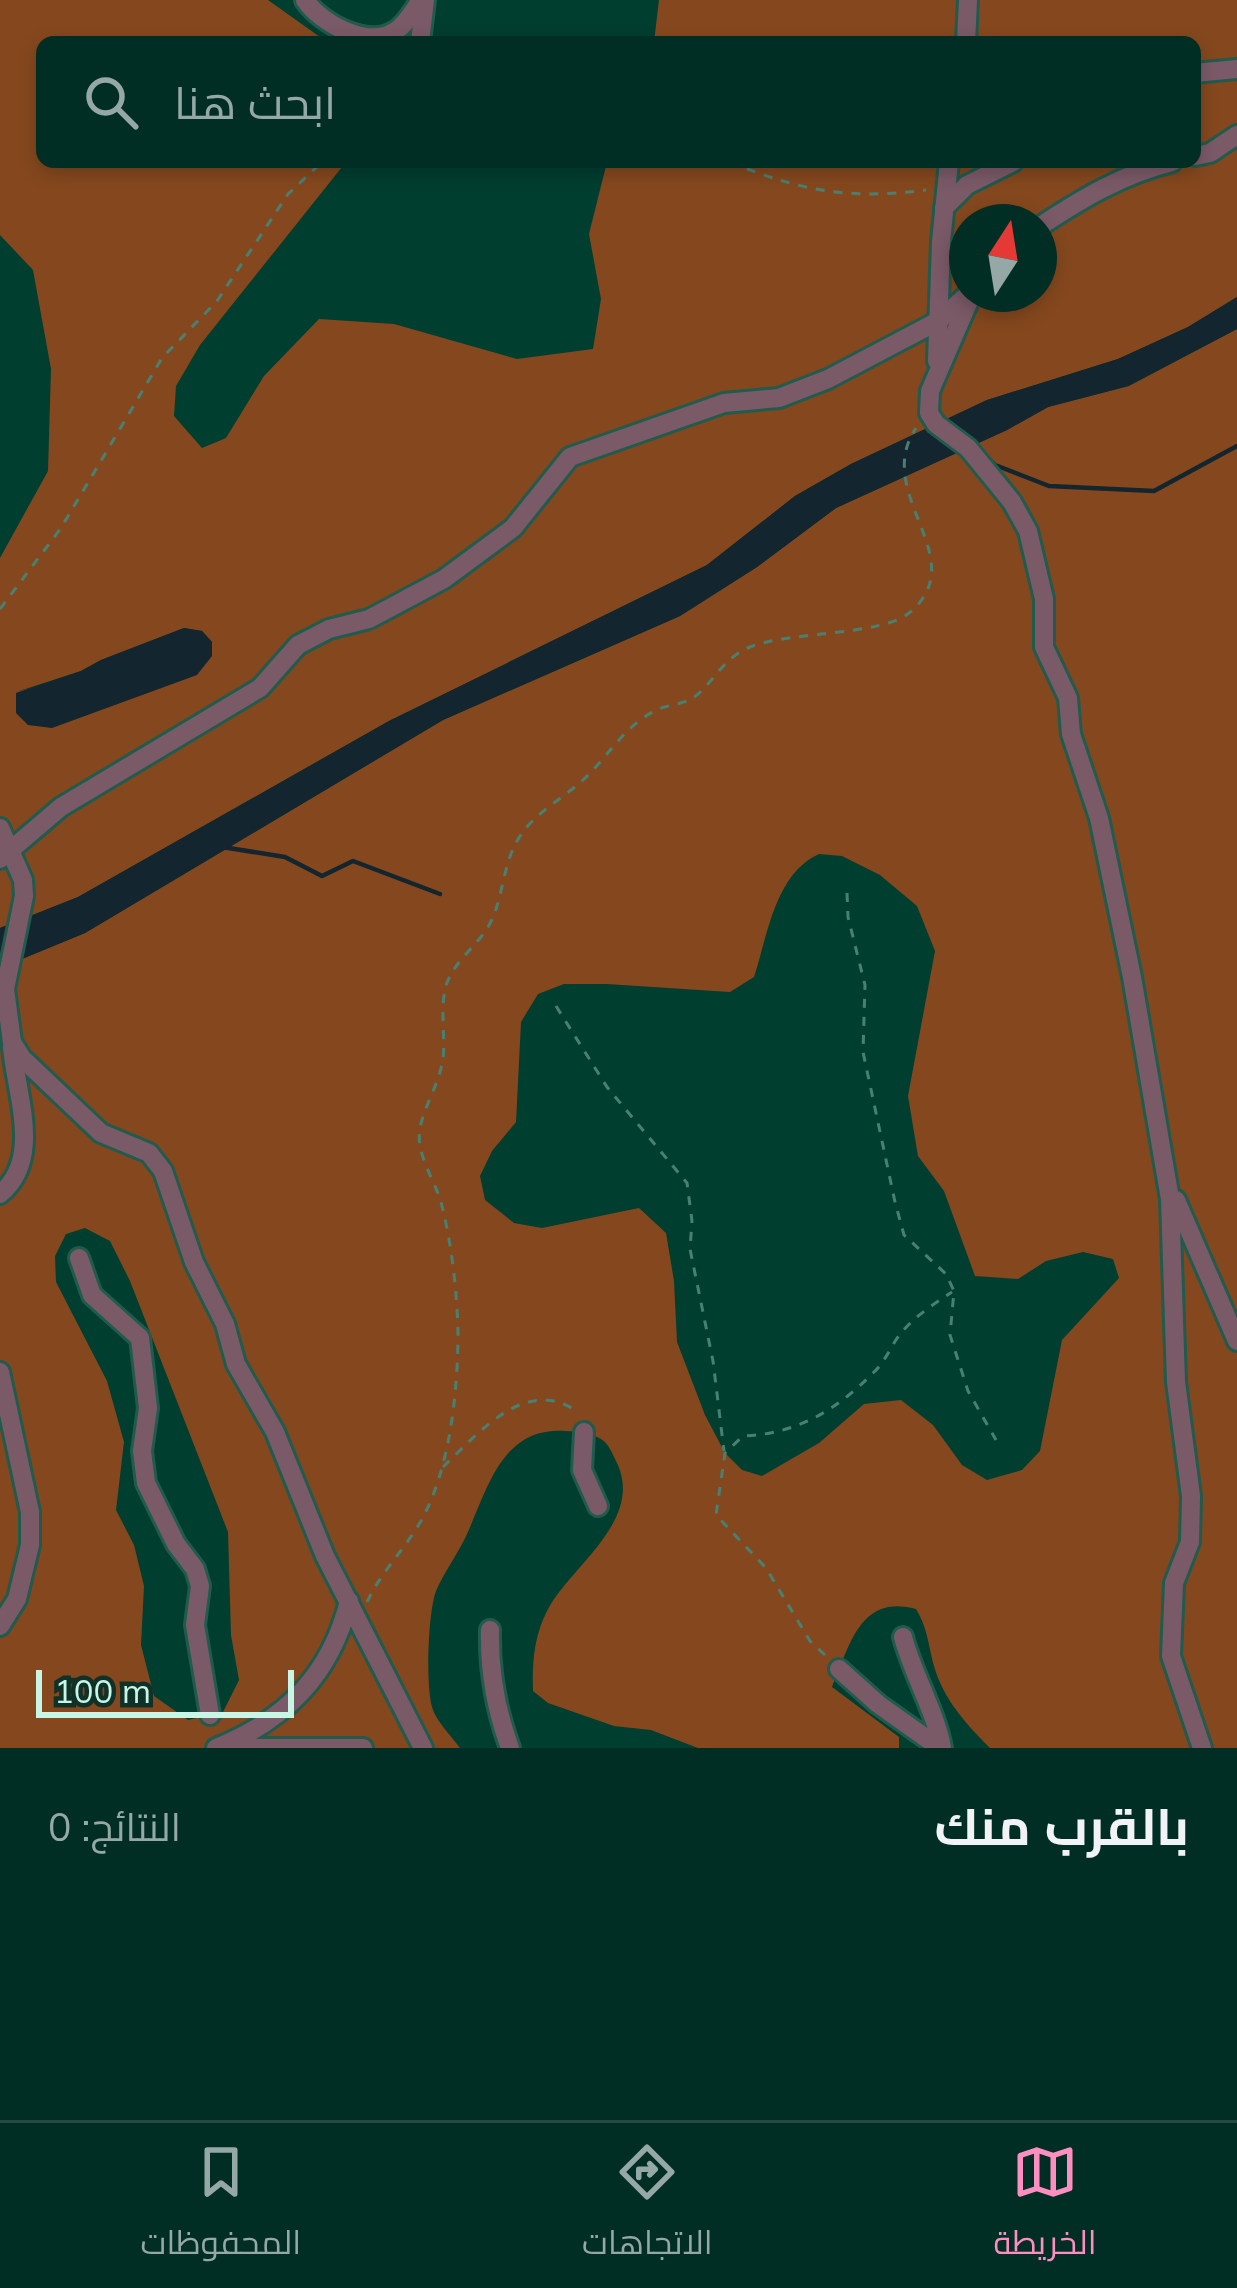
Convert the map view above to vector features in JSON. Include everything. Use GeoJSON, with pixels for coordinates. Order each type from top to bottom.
{"type":"FeatureCollection","features":[{"type":"Feature","properties":{"kind":"street"},"geometry":{"type":"LineString","coordinates":[[305,0],[334,25],[376,36]]}},
{"type":"Feature","properties":{"kind":"street"},"geometry":{"type":"LineString","coordinates":[[384,36],[397,30],[423,0]]}},
{"type":"Feature","properties":{"kind":"street"},"geometry":{"type":"LineString","coordinates":[[420,36],[423,0]]}},
{"type":"Feature","properties":{"kind":"street"},"geometry":{"type":"LineString","coordinates":[[966,36],[968,0]]}},
{"type":"Feature","properties":{"kind":"street"},"geometry":{"type":"LineString","coordinates":[[1201,73],[1237,70]]}},
{"type":"Feature","properties":{"kind":"street"},"geometry":{"type":"LineString","coordinates":[[1201,155],[1237,135]]}},
{"type":"Feature","properties":{"kind":"street"},"geometry":{"type":"LineString","coordinates":[[937,374],[948,168]]}},
{"type":"Feature","properties":{"kind":"street"},"geometry":{"type":"LineString","coordinates":[[945,198],[1001,168]]}},
{"type":"Feature","properties":{"kind":"street"},"geometry":{"type":"LineString","coordinates":[[1057,216],[1107,185],[1149,168]]}},
{"type":"Feature","properties":{"kind":"street"},"geometry":{"type":"LineString","coordinates":[[6,855],[61,807],[260,688],[298,646],[329,629],[368,620],[444,579],[513,528],[570,457],[724,404],[779,398],[812,386],[902,343],[949,312]]}},
{"type":"Feature","properties":{"kind":"street"},"geometry":{"type":"LineString","coordinates":[[963,312],[928,404],[932,420],[968,448],[1012,502],[1028,532],[1044,599],[1044,647],[1068,698],[1071,734],[1099,818],[1149,1062],[1167,1178],[1176,1382],[1191,1496],[1190,1542],[1174,1583],[1171,1656],[1202,1748]]}},
{"type":"Feature","properties":{"kind":"street"},"geometry":{"type":"LineString","coordinates":[[0,828],[24,896],[5,989],[24,1131],[23,1166],[15,1182],[0,1194]]}},
{"type":"Feature","properties":{"kind":"street"},"geometry":{"type":"LineString","coordinates":[[12,1042],[101,1133],[149,1153],[163,1171],[236,1364],[275,1432],[325,1556],[424,1748]]}},
{"type":"Feature","properties":{"kind":"street"},"geometry":{"type":"LineString","coordinates":[[1167,1178],[1237,1341]]}},
{"type":"Feature","properties":{"kind":"street"},"geometry":{"type":"LineString","coordinates":[[79,1258],[92,1295],[140,1338],[148,1408],[142,1451],[146,1483],[200,1586],[195,1624],[210,1715]]}},
{"type":"Feature","properties":{"kind":"street"},"geometry":{"type":"LineString","coordinates":[[0,1372],[30,1528],[16,1599],[0,1626]]}},
{"type":"Feature","properties":{"kind":"street"},"geometry":{"type":"LineString","coordinates":[[584,1432],[582,1470],[598,1506]]}},
{"type":"Feature","properties":{"kind":"street"},"geometry":{"type":"LineString","coordinates":[[216,1748],[259,1726],[325,1668],[349,1601]]}},
{"type":"Feature","properties":{"kind":"street"},"geometry":{"type":"LineString","coordinates":[[490,1630],[489,1663],[510,1748]]}},
{"type":"Feature","properties":{"kind":"street"},"geometry":{"type":"LineString","coordinates":[[903,1637],[922,1698],[938,1727],[941,1748]]}},
{"type":"Feature","properties":{"kind":"street"},"geometry":{"type":"LineString","coordinates":[[839,1669],[941,1748]]}},
{"type":"Feature","properties":{"kind":"street"},"geometry":{"type":"LineString","coordinates":[[241,1748],[363,1748]]}},
{"type":"Feature","properties":{"kind":"path"},"geometry":{"type":"LineString","coordinates":[[0,609],[61,527],[162,358],[217,301],[288,194],[316,168]]}},
{"type":"Feature","properties":{"kind":"path"},"geometry":{"type":"LineString","coordinates":[[745,168],[832,194],[945,198]]}},
{"type":"Feature","properties":{"kind":"path"},"geometry":{"type":"LineString","coordinates":[[358,1620],[374,1588],[422,1520],[440,1470],[453,1390],[458,1334],[442,1205],[423,1154],[420,1128],[434,1098],[443,1057],[447,980],[489,926],[516,843],[536,817],[586,778],[629,728],[656,710],[693,699],[721,665],[748,648],[907,616],[921,599],[931,557],[902,476],[903,455],[916,428],[932,420]]}},
{"type":"Feature","properties":{"kind":"path"},"geometry":{"type":"LineString","coordinates":[[847,893],[848,917],[865,985],[863,1052],[895,1202],[904,1234],[946,1274],[954,1291],[950,1335],[968,1391],[996,1440]]}},
{"type":"Feature","properties":{"kind":"path"},"geometry":{"type":"LineString","coordinates":[[556,1006],[607,1087],[687,1183],[690,1249],[713,1360],[725,1453],[716,1515],[766,1568],[810,1641],[839,1669]]}},
{"type":"Feature","properties":{"kind":"path"},"geometry":{"type":"LineString","coordinates":[[725,1453],[742,1436],[775,1435],[820,1415],[874,1372],[901,1334],[954,1291]]}},
{"type":"Feature","properties":{"kind":"path"},"geometry":{"type":"LineString","coordinates":[[440,1470],[502,1412],[526,1400],[555,1401],[579,1410],[584,1432]]}},
{"type":"Feature","properties":{"kind":"shaded area"},"geometry":{"type":"Polygon","coordinates":[[[0,0],[268,0],[319,36],[36,36],[36,168],[341,168],[200,345],[176,386],[174,416],[202,448],[226,438],[264,376],[319,319],[394,324],[517,359],[593,349],[601,299],[589,234],[606,168],[1201,168],[1201,36],[655,36],[659,0],[1237,0],[1237,297],[1188,327],[1118,359],[987,400],[851,464],[795,496],[707,565],[389,721],[78,897],[0,928],[0,558],[48,471],[51,369],[33,270],[0,235],[0,0]],[[184,628],[16,692],[212,642],[202,631],[184,628]]]}},
{"type":"Feature","properties":{"kind":"shaded area"},"geometry":{"type":"Polygon","coordinates":[[[1237,329],[1237,1748],[990,1748],[943,1690],[916,1609],[897,1606],[882,1609],[860,1627],[832,1687],[899,1737],[899,1748],[698,1748],[651,1730],[614,1726],[548,1703],[533,1691],[539,1630],[558,1594],[613,1523],[623,1483],[604,1441],[566,1431],[526,1439],[500,1463],[436,1591],[428,1651],[431,1700],[438,1720],[460,1748],[0,1748],[0,968],[85,933],[443,720],[680,616],[836,508],[1048,407],[1129,386],[1237,329]],[[819,854],[804,863],[783,890],[754,977],[730,992],[564,984],[538,994],[521,1022],[516,1122],[492,1151],[480,1176],[485,1200],[514,1223],[542,1228],[639,1208],[666,1233],[677,1342],[705,1415],[725,1453],[742,1470],[762,1476],[819,1443],[864,1404],[901,1400],[933,1425],[962,1465],[987,1480],[1022,1470],[1040,1451],[1062,1340],[1119,1278],[1113,1259],[1083,1252],[1046,1261],[1018,1279],[975,1276],[944,1191],[918,1156],[908,1096],[935,951],[917,906],[880,875],[842,856],[819,854]],[[85,1228],[66,1234],[55,1256],[56,1282],[107,1381],[124,1442],[116,1510],[134,1545],[144,1586],[141,1645],[154,1696],[188,1720],[223,1712],[239,1680],[231,1635],[228,1532],[130,1281],[110,1241],[85,1228]]]}},
{"type":"Feature","properties":{"kind":"water"},"geometry":{"type":"Polygon","coordinates":[[[1237,297],[1237,329],[1128,386],[1048,407],[836,508],[680,616],[443,720],[85,933],[0,968],[0,928],[78,897],[389,721],[707,565],[795,496],[851,464],[987,400],[1118,359],[1188,327],[1237,297]]]}},
{"type":"Feature","properties":{"kind":"water"},"geometry":{"type":"Polygon","coordinates":[[[184,628],[202,631],[212,642],[212,656],[197,675],[52,728],[28,725],[16,713],[16,693],[184,628]]]}},
{"type":"Feature","properties":{"kind":"waterway"},"geometry":{"type":"LineString","coordinates":[[986,457],[1049,486],[1154,491],[1237,446]]}},
{"type":"Feature","properties":{"kind":"waterway"},"geometry":{"type":"LineString","coordinates":[[222,847],[285,857],[322,876],[353,861],[440,894]]}}]}
